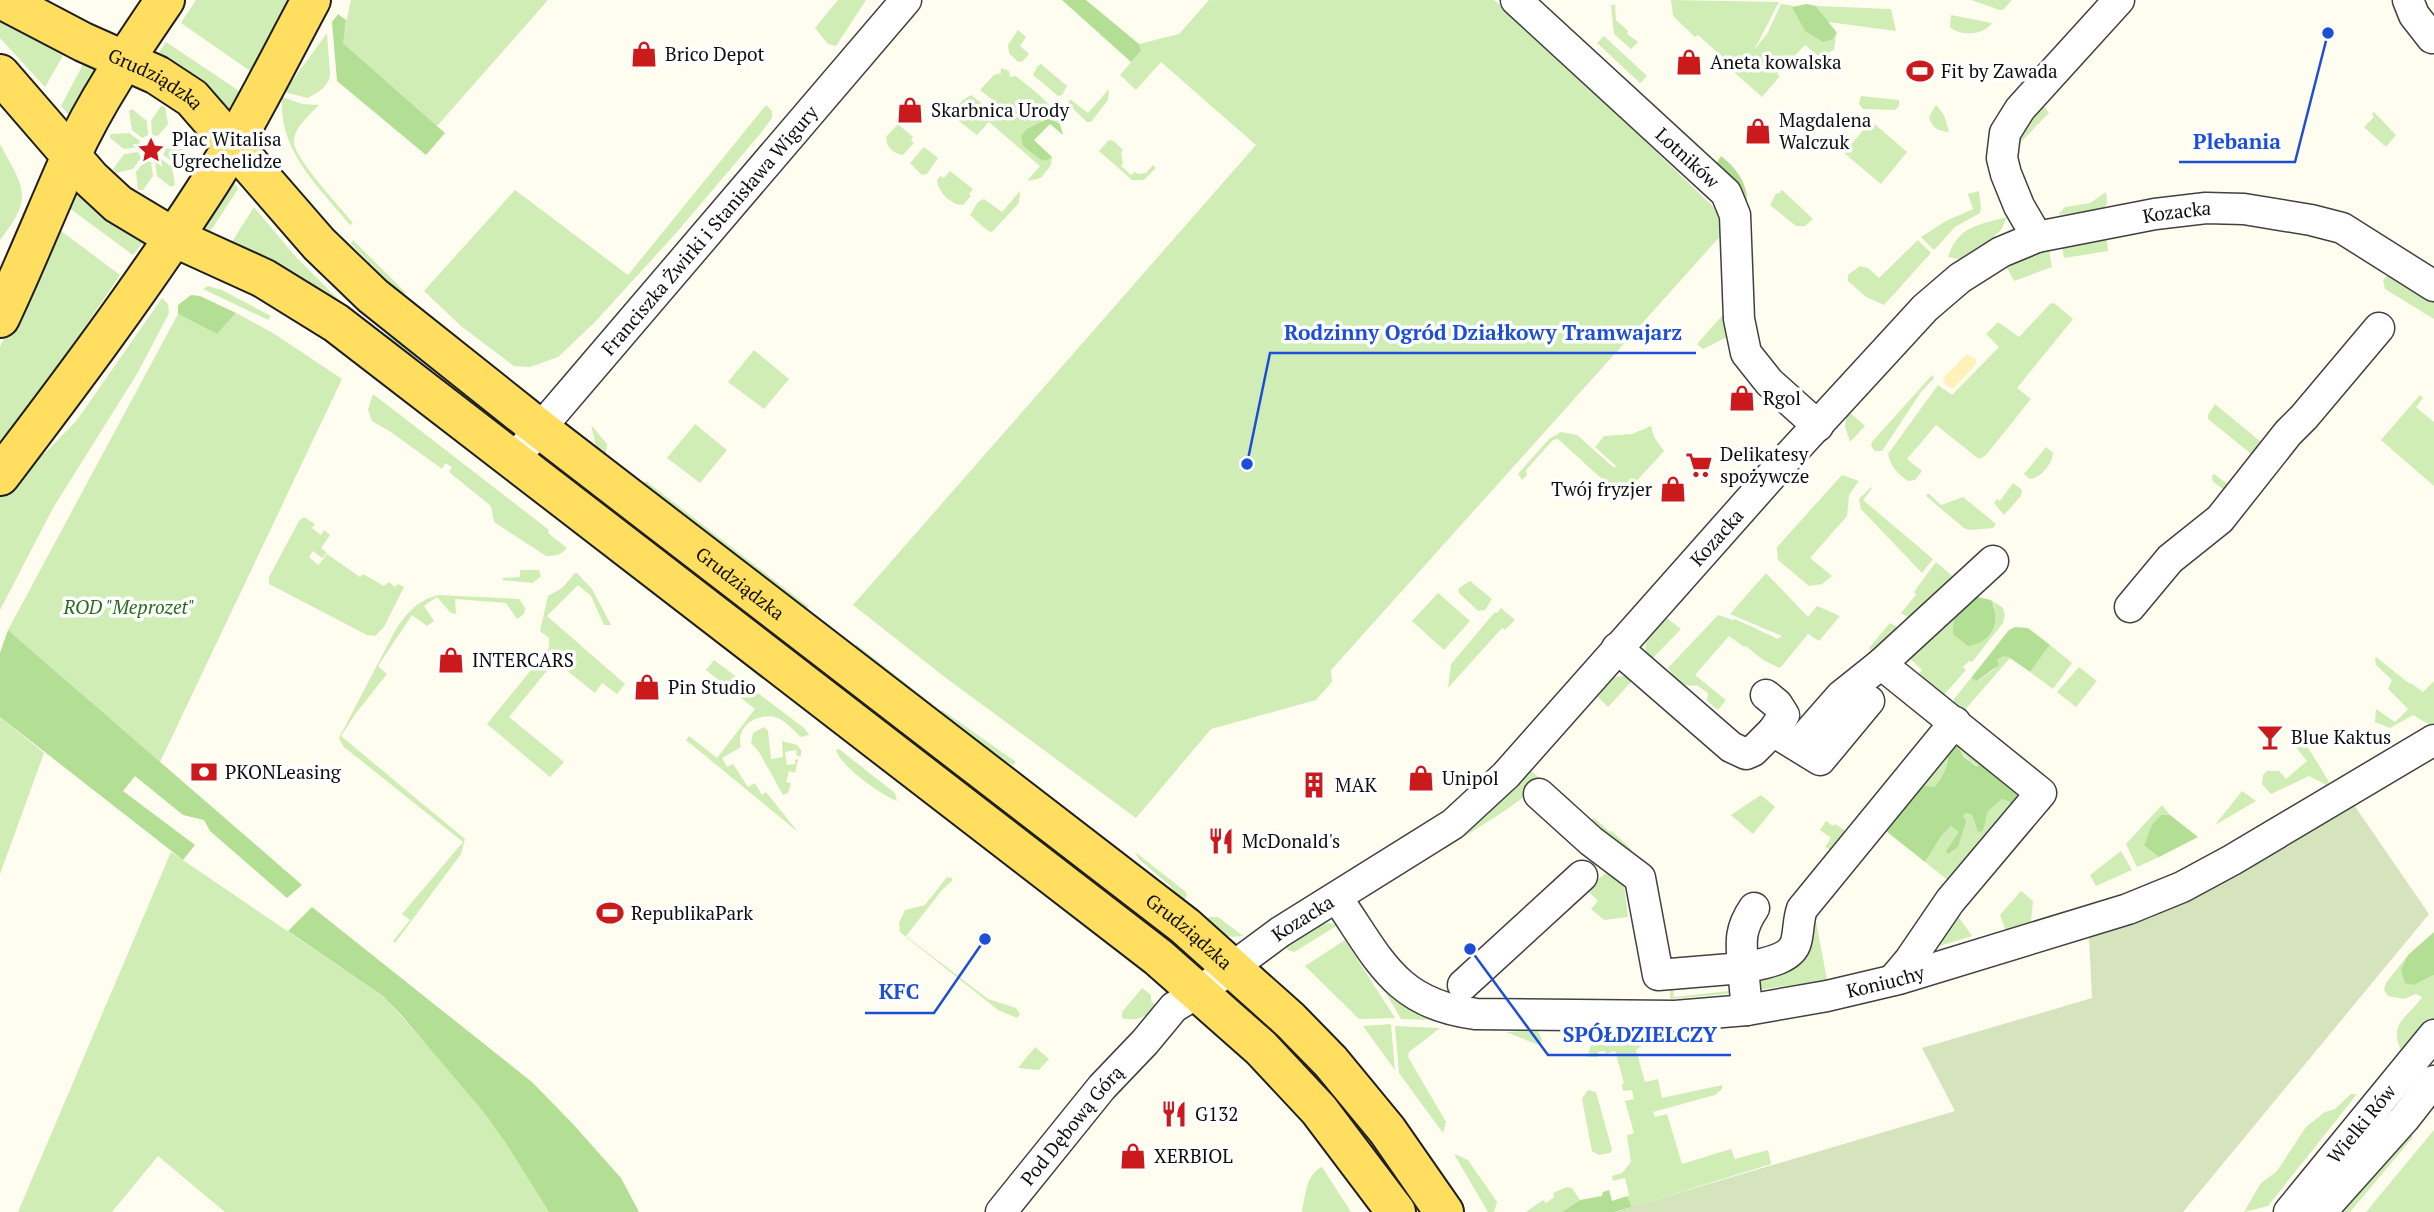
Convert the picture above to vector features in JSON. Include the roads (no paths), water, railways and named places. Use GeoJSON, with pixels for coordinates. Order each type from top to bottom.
{"type":"FeatureCollection","features":[{"type":"Feature","properties":{"kind":"main road","name":"Grudziądzka"},"geometry":{"type":"LineString","coordinates":[[3,0],[83,42],[177,86],[192,98],[234,144],[276,197],[350,276],[540,429],[1134,886],[1231,966],[1306,1035],[1364,1100],[1444,1212]]}},
{"type":"Feature","properties":{"kind":"main road"},"geometry":{"type":"LineString","coordinates":[[0,318],[94,110],[165,0]]}},
{"type":"Feature","properties":{"kind":"main road"},"geometry":{"type":"LineString","coordinates":[[0,476],[118,321],[202,196],[234,144],[311,0]]}},
{"type":"Feature","properties":{"kind":"main road","name":"Grudziądzka"},"geometry":{"type":"LineString","coordinates":[[0,74],[91,179],[118,204],[173,237],[247,269],[313,307],[1158,957],[1261,1048],[1319,1111],[1396,1212]]}},
{"type":"Feature","properties":{"kind":"street","name":"Franciszka Żwirki i Stanisława Wigury"},"geometry":{"type":"LineString","coordinates":[[514,459],[906,0]]}},
{"type":"Feature","properties":{"kind":"street","name":"Lotników"},"geometry":{"type":"LineString","coordinates":[[1516,0],[1726,192],[1735,215],[1739,319],[1746,353],[1769,382],[1818,426]]}},
{"type":"Feature","properties":{"kind":"street"},"geometry":{"type":"LineString","coordinates":[[2037,237],[2019,206],[2006,174],[2002,158],[2005,133],[2020,109],[2119,0]]}},
{"type":"Feature","properties":{"kind":"street"},"geometry":{"type":"LineString","coordinates":[[2408,0],[2414,15],[2432,38]]}},
{"type":"Feature","properties":{"kind":"street","name":"Kozacka"},"geometry":{"type":"LineString","coordinates":[[1199,992],[1280,932],[1453,824],[1506,775],[1617,648],[1937,297],[1960,278],[2001,252],[2037,237],[2155,214],[2206,208],[2244,209],[2311,220],[2342,229],[2430,275]]}},
{"type":"Feature","properties":{"kind":"street"},"geometry":{"type":"LineString","coordinates":[[2130,607],[2176,554],[2220,519],[2288,433],[2379,328]]}},
{"type":"Feature","properties":{"kind":"street"},"geometry":{"type":"LineString","coordinates":[[1800,752],[1841,696],[1881,664],[1993,561]]}},
{"type":"Feature","properties":{"kind":"street"},"geometry":{"type":"LineString","coordinates":[[1617,648],[1739,752],[1746,754],[1753,751],[1800,752],[1869,701]]}},
{"type":"Feature","properties":{"kind":"street"},"geometry":{"type":"LineString","coordinates":[[1881,664],[2041,793],[1950,901],[1893,980]]}},
{"type":"Feature","properties":{"kind":"street"},"geometry":{"type":"LineString","coordinates":[[1766,695],[1777,704],[1784,715],[1800,752]]}},
{"type":"Feature","properties":{"kind":"street"},"geometry":{"type":"LineString","coordinates":[[1658,975],[1742,968],[1778,958],[1792,950],[1796,945],[1802,909],[1955,722]]}},
{"type":"Feature","properties":{"kind":"street","name":"Koniuchy"},"geometry":{"type":"LineString","coordinates":[[1337,898],[1382,966],[1405,988],[1451,1011],[1476,1014],[1663,1016],[1747,1010],[1827,996],[1893,980],[2128,908],[2182,887],[2434,740]]}},
{"type":"Feature","properties":{"kind":"street"},"geometry":{"type":"LineString","coordinates":[[1539,794],[1591,841],[1640,878],[1663,1016]]}},
{"type":"Feature","properties":{"kind":"street"},"geometry":{"type":"LineString","coordinates":[[1463,985],[1582,876]]}},
{"type":"Feature","properties":{"kind":"street"},"geometry":{"type":"LineString","coordinates":[[1747,1010],[1740,937],[1754,908]]}},
{"type":"Feature","properties":{"kind":"street","name":"Pod Dębową Górą"},"geometry":{"type":"LineString","coordinates":[[1001,1212],[1102,1087],[1174,1007],[1199,992]]}},
{"type":"Feature","properties":{"kind":"street","name":"Wielki Rów"},"geometry":{"type":"LineString","coordinates":[[2289,1212],[2433,1039]]}},
{"type":"Feature","properties":{"kind":"street","name":"Wielki Rów"},"geometry":{"type":"LineString","coordinates":[[2321,1212],[2405,1118],[2434,1081]]}},
{"type":"Feature","properties":{"kind":"place","name":"Plebania"},"geometry":{"type":"Point","coordinates":[2328,33]}},
{"type":"Feature","properties":{"kind":"place","name":"Brico Depot"},"geometry":{"type":"Point","coordinates":[644,54]}},
{"type":"Feature","properties":{"kind":"place","name":"Aneta kowalska"},"geometry":{"type":"Point","coordinates":[1689,62]}},
{"type":"Feature","properties":{"kind":"place","name":"Fit by Zawada"},"geometry":{"type":"Point","coordinates":[1920,71]}},
{"type":"Feature","properties":{"kind":"place","name":"Skarbnica Urody"},"geometry":{"type":"Point","coordinates":[910,110]}},
{"type":"Feature","properties":{"kind":"place","name":"Magdalena Walczuk"},"geometry":{"type":"Point","coordinates":[1758,131]}},
{"type":"Feature","properties":{"kind":"place","name":"Plac Witalisa Ugrechelidze"},"geometry":{"type":"Point","coordinates":[151,150]}},
{"type":"Feature","properties":{"kind":"place","name":"Rgol"},"geometry":{"type":"Point","coordinates":[1742,398]}},
{"type":"Feature","properties":{"kind":"place","name":"Rodzinny Ogród Działkowy Tramwajarz"},"geometry":{"type":"Point","coordinates":[1247,464]}},
{"type":"Feature","properties":{"kind":"place","name":"Delikatesy spożywcze"},"geometry":{"type":"Point","coordinates":[1699,465]}},
{"type":"Feature","properties":{"kind":"place","name":"Twój fryzjer"},"geometry":{"type":"Point","coordinates":[1673,489]}},
{"type":"Feature","properties":{"kind":"place","name":"INTERCARS"},"geometry":{"type":"Point","coordinates":[451,660]}},
{"type":"Feature","properties":{"kind":"place","name":"Pin Studio"},"geometry":{"type":"Point","coordinates":[647,687]}},
{"type":"Feature","properties":{"kind":"place","name":"Blue Kaktus"},"geometry":{"type":"Point","coordinates":[2270,737]}},
{"type":"Feature","properties":{"kind":"place","name":"PKONLeasing"},"geometry":{"type":"Point","coordinates":[204,772]}},
{"type":"Feature","properties":{"kind":"place","name":"Unipol"},"geometry":{"type":"Point","coordinates":[1421,778]}},
{"type":"Feature","properties":{"kind":"place","name":"MAK"},"geometry":{"type":"Point","coordinates":[1314,785]}},
{"type":"Feature","properties":{"kind":"place","name":"McDonald's"},"geometry":{"type":"Point","coordinates":[1221,841]}},
{"type":"Feature","properties":{"kind":"place","name":"RepublikaPark"},"geometry":{"type":"Point","coordinates":[610,913]}},
{"type":"Feature","properties":{"kind":"place","name":"KFC"},"geometry":{"type":"Point","coordinates":[985,939]}},
{"type":"Feature","properties":{"kind":"place","name":"SPÓŁDZIELCZY"},"geometry":{"type":"Point","coordinates":[1470,949]}},
{"type":"Feature","properties":{"kind":"place","name":"G132"},"geometry":{"type":"Point","coordinates":[1174,1114]}},
{"type":"Feature","properties":{"kind":"place","name":"XERBIOL"},"geometry":{"type":"Point","coordinates":[1133,1156]}},
{"type":"Feature","properties":{"kind":"park label","name":"ROD \"Meprozet\""},"geometry":{"type":"Point","coordinates":[129,607]}}]}
